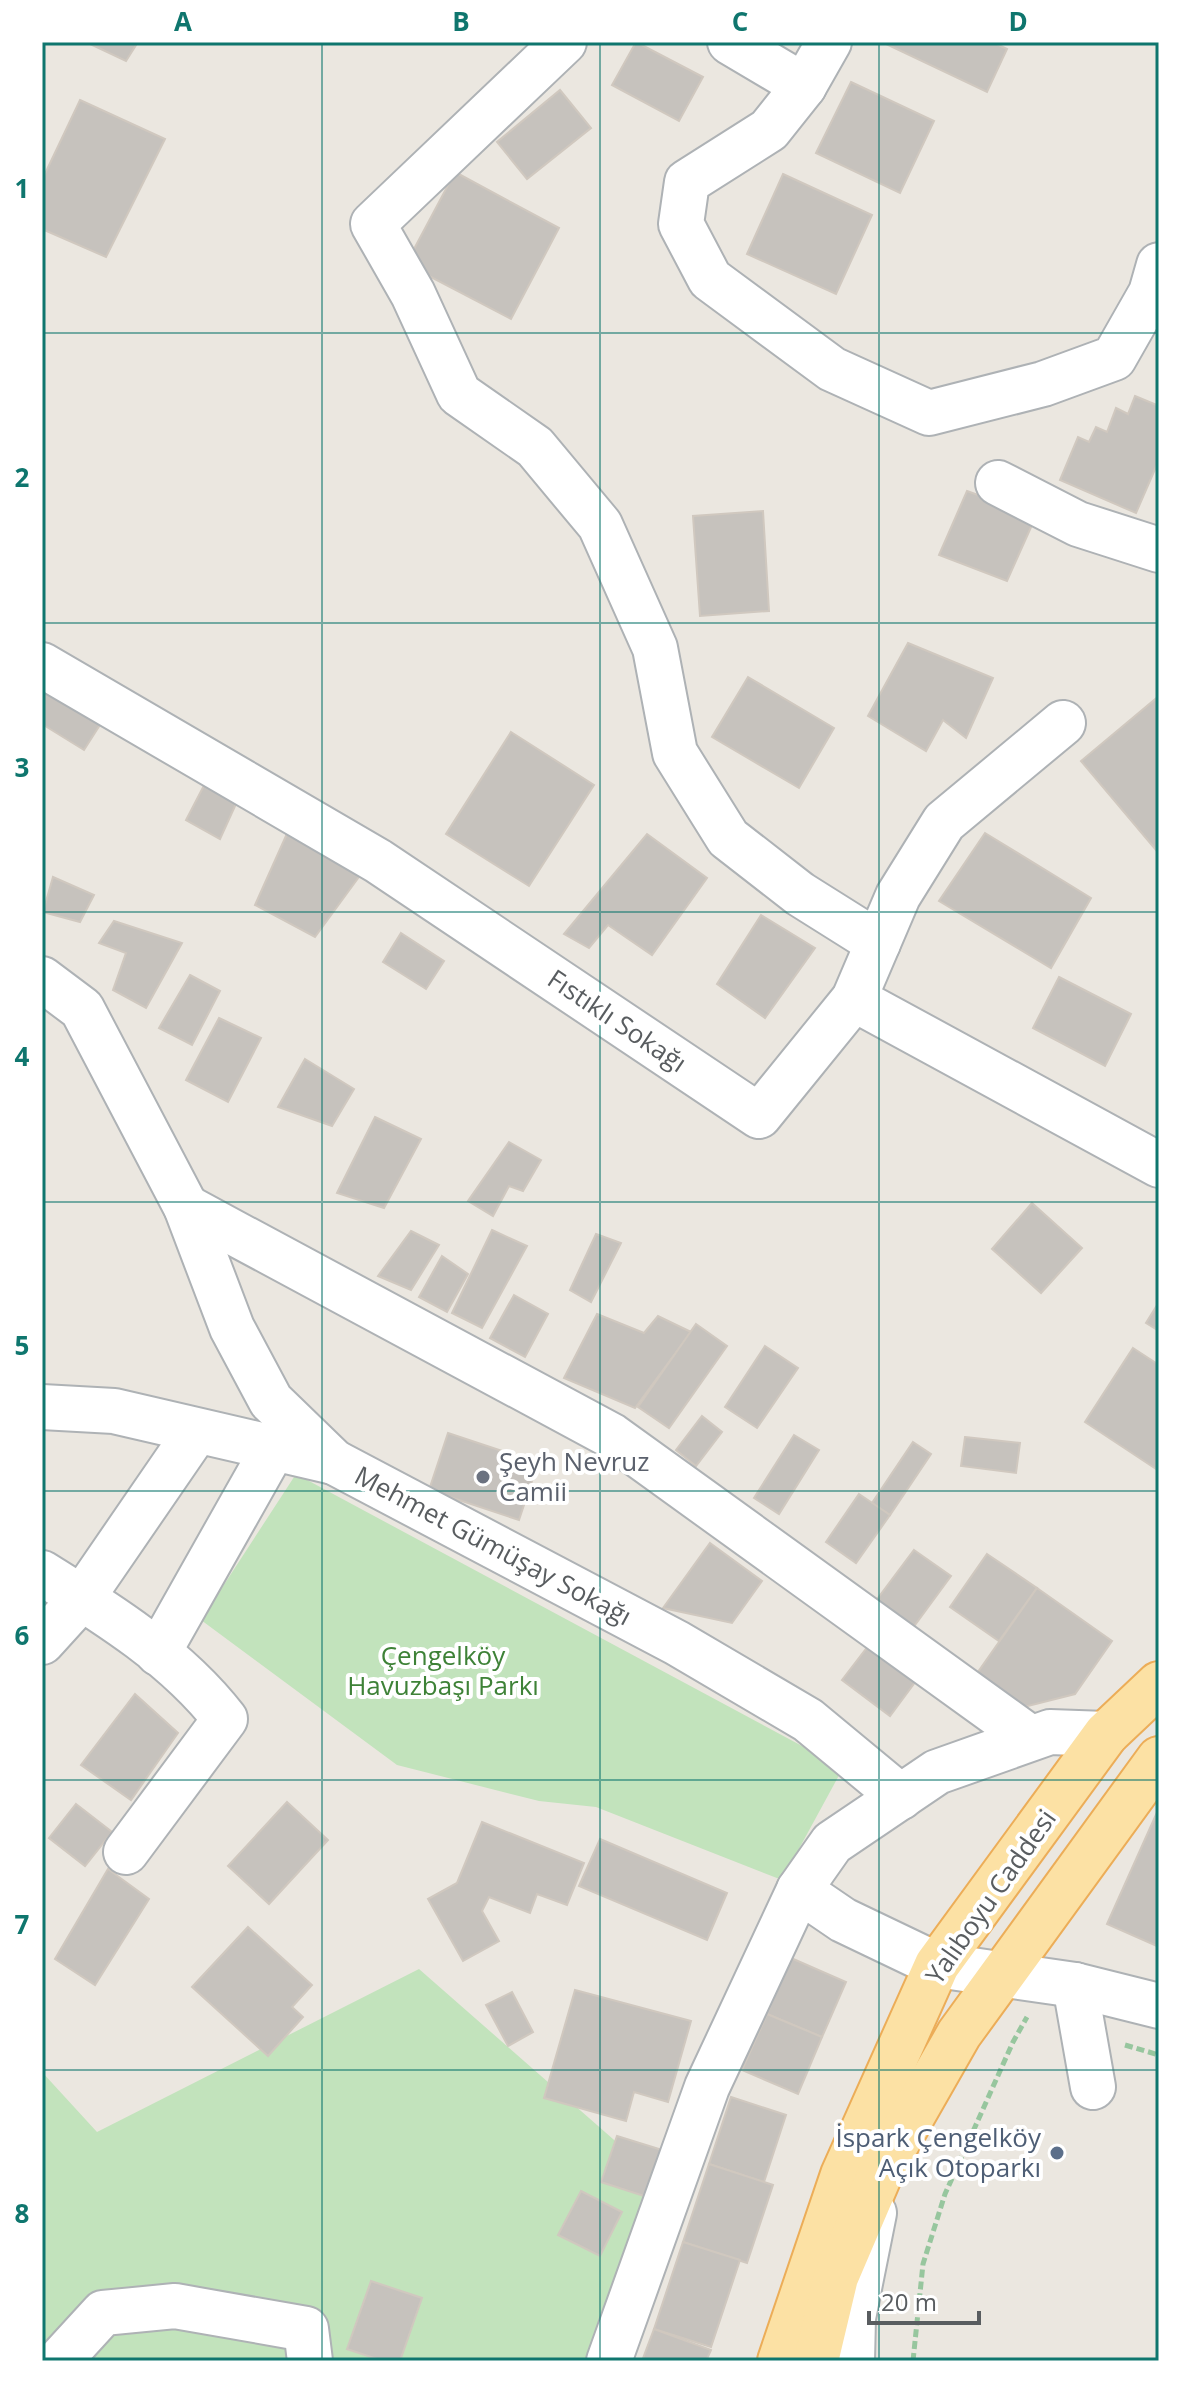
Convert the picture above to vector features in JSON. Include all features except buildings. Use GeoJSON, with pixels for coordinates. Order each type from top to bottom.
{"type":"FeatureCollection","features":[{"type":"Feature","properties":{"kind":"main road","name":"Yalıboyu Caddesi"},"geometry":{"type":"LineString","coordinates":[[780,2361],[843,2175],[937,1965],[1106,1734],[1159,1684]]}},
{"type":"Feature","properties":{"kind":"main road","name":"Yalıboyu Caddesi"},"geometry":{"type":"LineString","coordinates":[[816,2361],[836,2277],[883,2167],[959,2034],[998,1976],[1159,1759]]}},
{"type":"Feature","properties":{"kind":"street"},"geometry":{"type":"LineString","coordinates":[[564,42],[373,224],[413,294],[459,394],[535,447],[600,525],[655,648],[675,753],[728,838],[800,894],[878,943]]}},
{"type":"Feature","properties":{"kind":"street"},"geometry":{"type":"LineString","coordinates":[[730,42],[804,86]]}},
{"type":"Feature","properties":{"kind":"street"},"geometry":{"type":"LineString","coordinates":[[829,42],[804,86],[769,130],[687,182],[681,224],[710,279],[832,369],[929,413],[1043,384],[1114,358],[1151,293],[1159,265]]}},
{"type":"Feature","properties":{"kind":"street"},"geometry":{"type":"LineString","coordinates":[[998,483],[1078,524],[1159,550]]}},
{"type":"Feature","properties":{"kind":"street","name":"Fıstıklı Sokağı"},"geometry":{"type":"LineString","coordinates":[[42,665],[378,861],[759,1116],[854,999],[898,896],[944,822],[1063,723]]}},
{"type":"Feature","properties":{"kind":"street","name":"Mehmet Gümüşay Sokağı"},"geometry":{"type":"LineString","coordinates":[[42,979],[82,1009],[186,1207],[232,1328],[271,1401],[334,1462],[677,1643],[795,1713],[901,1797]]}},
{"type":"Feature","properties":{"kind":"street"},"geometry":{"type":"LineString","coordinates":[[854,999],[1159,1165]]}},
{"type":"Feature","properties":{"kind":"street"},"geometry":{"type":"LineString","coordinates":[[186,1207],[612,1436],[1029,1737]]}},
{"type":"Feature","properties":{"kind":"street"},"geometry":{"type":"LineString","coordinates":[[42,1407],[114,1411],[272,1451],[334,1462]]}},
{"type":"Feature","properties":{"kind":"street"},"geometry":{"type":"LineString","coordinates":[[42,1642],[82,1598],[196,1432]]}},
{"type":"Feature","properties":{"kind":"street"},"geometry":{"type":"LineString","coordinates":[[158,1653],[272,1451]]}},
{"type":"Feature","properties":{"kind":"street"},"geometry":{"type":"LineString","coordinates":[[42,1573],[123,1624],[206,1695],[225,1719],[126,1852]]}},
{"type":"Feature","properties":{"kind":"street"},"geometry":{"type":"LineString","coordinates":[[609,2361],[707,2087],[799,1890],[832,1843],[937,1772],[1050,1732],[1106,1734]]}},
{"type":"Feature","properties":{"kind":"street"},"geometry":{"type":"LineString","coordinates":[[799,1890],[843,1920],[937,1965],[1075,1985],[1159,2006]]}},
{"type":"Feature","properties":{"kind":"street"},"geometry":{"type":"LineString","coordinates":[[1075,1985],[1093,2087]]}},
{"type":"Feature","properties":{"kind":"street"},"geometry":{"type":"LineString","coordinates":[[852,2361],[853,2318],[883,2167]]}},
{"type":"Feature","properties":{"kind":"street"},"geometry":{"type":"LineString","coordinates":[[59,2361],[103,2313],[175,2306],[306,2329],[310,2361]]}},
{"type":"Feature","properties":{"kind":"path"},"geometry":{"type":"LineString","coordinates":[[913,2361],[923,2264],[945,2194],[1013,2042],[1028,2017],[1159,2055]]}},
{"type":"Feature","properties":{"kind":"green space","name":"Çengelköy Havuzbaşı Parkı"},"geometry":{"type":"Polygon","coordinates":[[[296,1474],[843,1768],[782,1880],[596,1807],[539,1801],[397,1765],[201,1620],[296,1474]]]}},
{"type":"Feature","properties":{"kind":"green space"},"geometry":{"type":"Polygon","coordinates":[[[419,1969],[678,2196],[621,2361],[42,2361],[42,2072],[97,2132],[419,1969]]]}},
{"type":"Feature","properties":{"kind":"place","name":"Şeyh Nevruz Camii"},"geometry":{"type":"Point","coordinates":[483,1477]}},
{"type":"Feature","properties":{"kind":"place","name":"İspark Çengelköy Açık Otoparkı"},"geometry":{"type":"Point","coordinates":[1057,2153]}}]}
